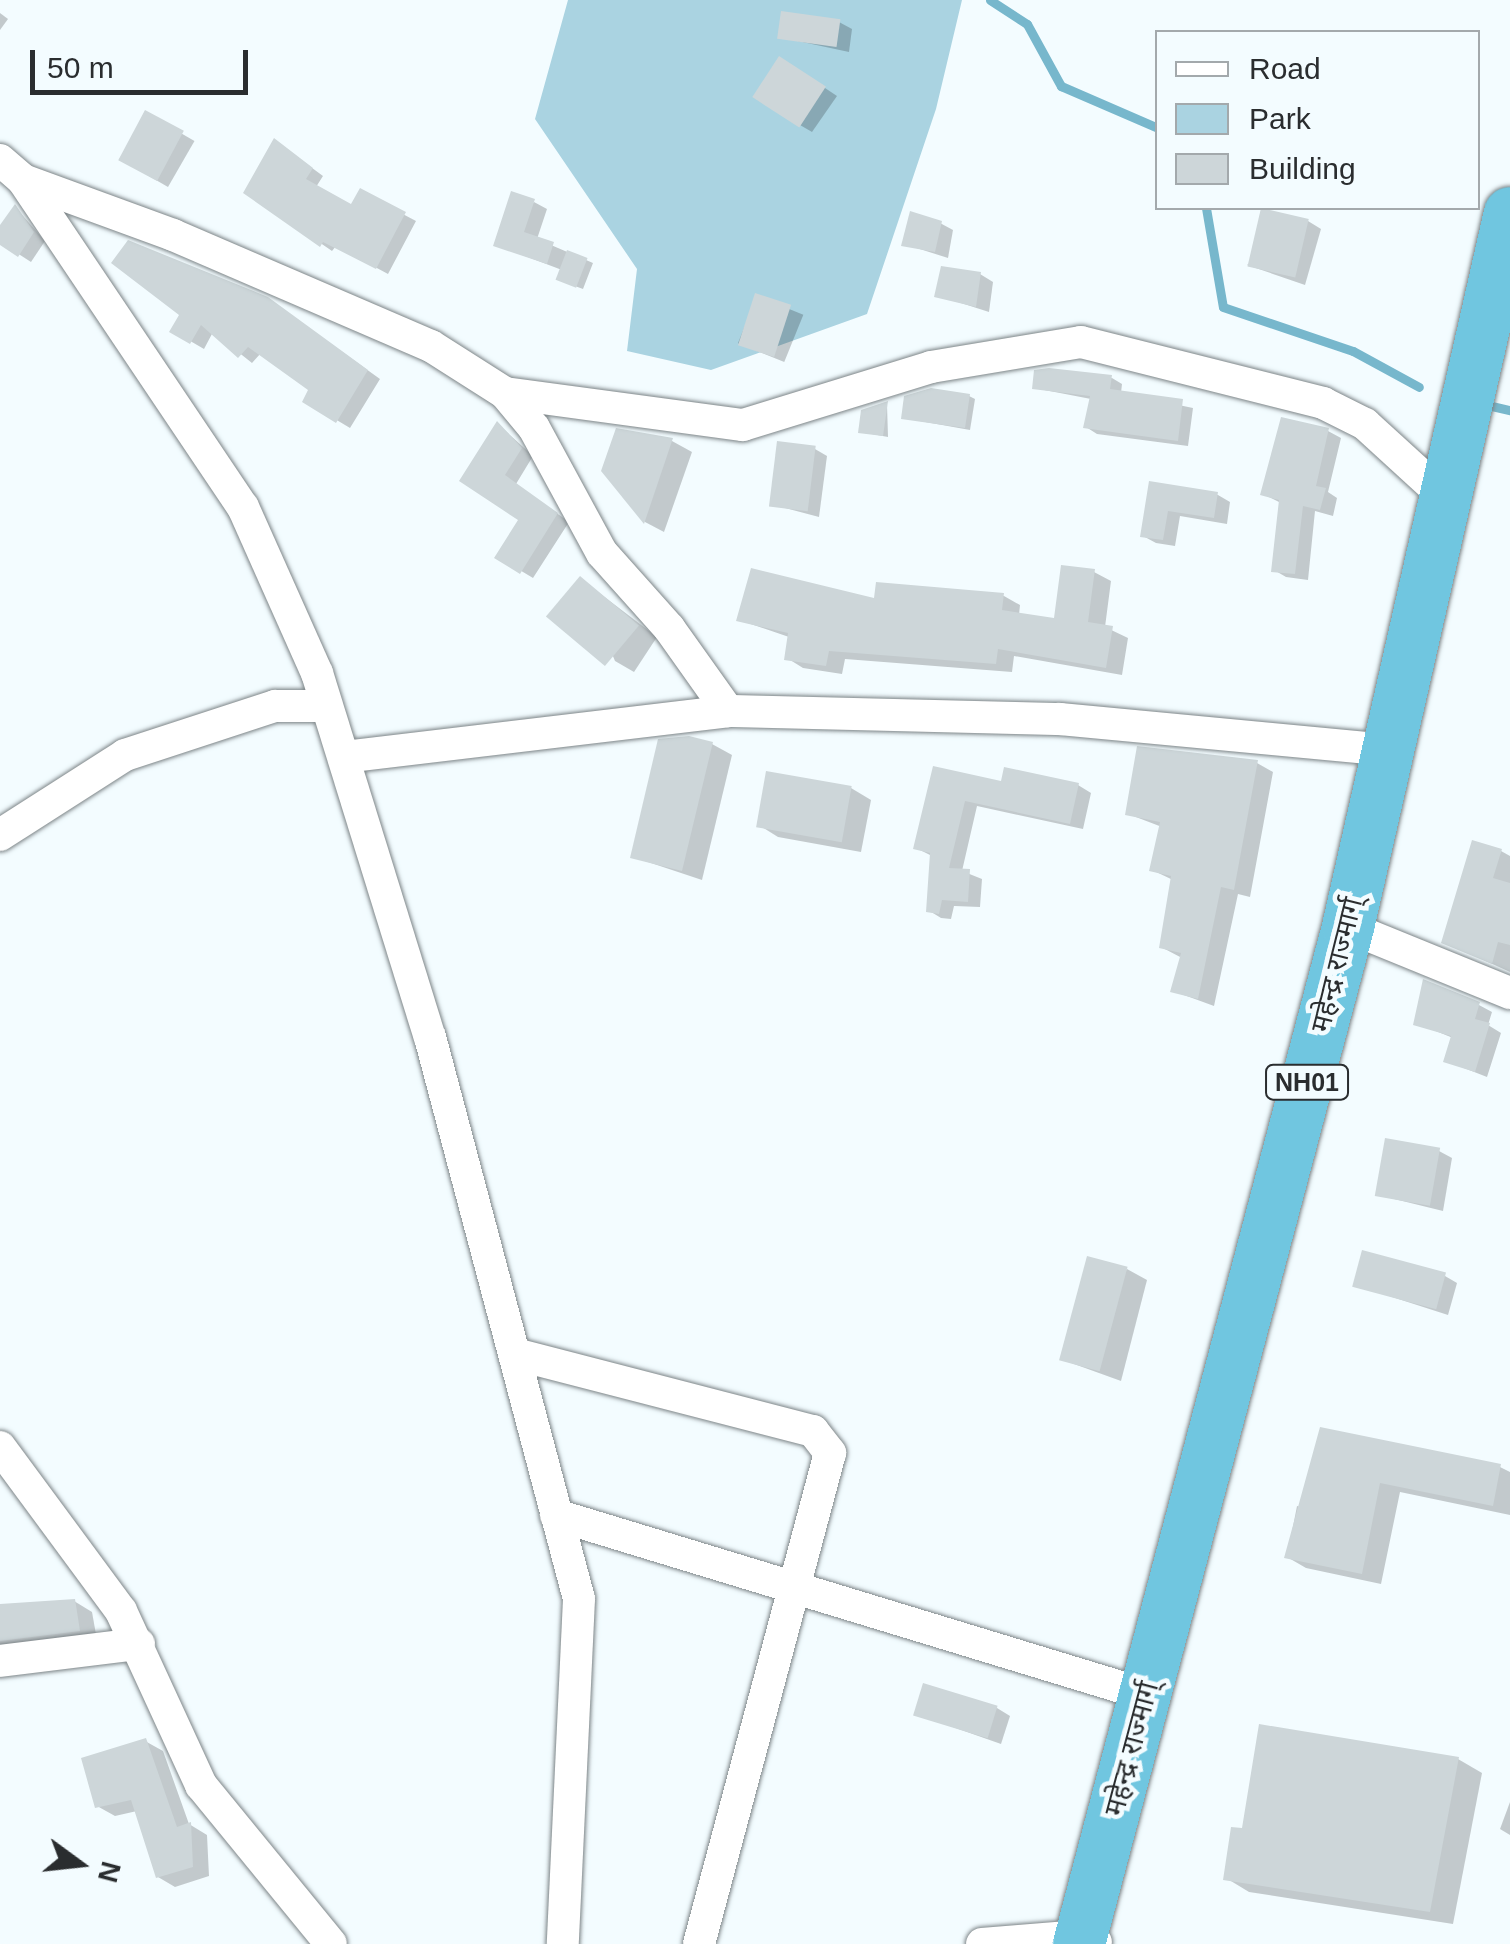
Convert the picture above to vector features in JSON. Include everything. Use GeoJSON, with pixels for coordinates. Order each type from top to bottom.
{"type":"FeatureCollection","features":[{"type":"Feature","properties":{"kind":"highway","name":"महेन्द्र राज्मार्ग्"},"geometry":{"type":"LineString","coordinates":[[1087,1941],[1147,1694],[1348,927],[1384,750],[1510,213]]}},
{"type":"Feature","properties":{"kind":"street"},"geometry":{"type":"LineString","coordinates":[[11,170],[173,234],[431,346],[505,393],[534,428],[602,552],[670,628],[728,711]]}},
{"type":"Feature","properties":{"kind":"street"},"geometry":{"type":"LineString","coordinates":[[11,170],[243,506],[344,757],[430,1036],[579,1599],[563,1944]]}},
{"type":"Feature","properties":{"kind":"street"},"geometry":{"type":"LineString","coordinates":[[505,393],[743,424],[931,367],[1081,342],[1323,403],[1366,424],[1445,497]]}},
{"type":"Feature","properties":{"kind":"street"},"geometry":{"type":"LineString","coordinates":[[9,820],[126,755],[275,706],[326,706]]}},
{"type":"Feature","properties":{"kind":"street"},"geometry":{"type":"LineString","coordinates":[[344,757],[728,711],[1060,719],[1384,750]]}},
{"type":"Feature","properties":{"kind":"street"},"geometry":{"type":"LineString","coordinates":[[1348,927],[1510,993]]}},
{"type":"Feature","properties":{"kind":"street"},"geometry":{"type":"LineString","coordinates":[[515,1354],[814,1432],[825,1440],[830,1453],[699,1944]]}},
{"type":"Feature","properties":{"kind":"street"},"geometry":{"type":"LineString","coordinates":[[0,1447],[140,1644],[200,1785],[330,1944]]}},
{"type":"Feature","properties":{"kind":"street"},"geometry":{"type":"LineString","coordinates":[[556,1516],[1147,1694]]}},
{"type":"Feature","properties":{"kind":"street"},"geometry":{"type":"LineString","coordinates":[[0,1661],[140,1644]]}},
{"type":"Feature","properties":{"kind":"street"},"geometry":{"type":"LineString","coordinates":[[982,1944],[1087,1941]]}},
{"type":"Feature","properties":{"kind":"green space"},"geometry":{"type":"Polygon","coordinates":[[[568,0],[962,0],[936,109],[867,314],[711,370],[627,351],[637,269],[535,119],[568,0]]]}},
{"type":"Feature","properties":{"kind":"building"},"geometry":{"type":"Polygon","coordinates":[[[781,11],[840,19],[837,47],[777,39],[781,11]]]}},
{"type":"Feature","properties":{"kind":"building"},"geometry":{"type":"Polygon","coordinates":[[[779,56],[826,86],[799,128],[752,97],[779,56]]]}},
{"type":"Feature","properties":{"kind":"building"},"geometry":{"type":"Polygon","coordinates":[[[145,110],[184,131],[157,181],[118,160],[145,110]]]}},
{"type":"Feature","properties":{"kind":"building"},"geometry":{"type":"Polygon","coordinates":[[[274,138],[313,168],[306,179],[351,204],[360,188],[406,212],[376,269],[323,242],[320,247],[243,193],[274,138]]]}},
{"type":"Feature","properties":{"kind":"building"},"geometry":{"type":"Polygon","coordinates":[[[511,191],[535,199],[524,232],[554,242],[547,264],[493,246],[511,191]]]}},
{"type":"Feature","properties":{"kind":"building"},"geometry":{"type":"Polygon","coordinates":[[[15,204],[34,232],[18,257],[0,245],[0,225],[15,204]]]}},
{"type":"Feature","properties":{"kind":"building"},"geometry":{"type":"Polygon","coordinates":[[[1261,210],[1309,219],[1295,277],[1248,266],[1261,210]]]}},
{"type":"Feature","properties":{"kind":"building"},"geometry":{"type":"Polygon","coordinates":[[[910,211],[942,221],[935,252],[901,246],[910,211]]]}},
{"type":"Feature","properties":{"kind":"building"},"geometry":{"type":"Polygon","coordinates":[[[128,240],[268,297],[368,370],[336,423],[302,402],[308,390],[248,347],[238,358],[201,325],[190,344],[169,332],[179,315],[111,263],[128,240]]]}},
{"type":"Feature","properties":{"kind":"building"},"geometry":{"type":"Polygon","coordinates":[[[567,250],[588,258],[576,288],[556,280],[567,250]]]}},
{"type":"Feature","properties":{"kind":"building"},"geometry":{"type":"Polygon","coordinates":[[[941,266],[981,272],[976,307],[934,297],[941,266]]]}},
{"type":"Feature","properties":{"kind":"building"},"geometry":{"type":"Polygon","coordinates":[[[755,293],[791,305],[774,357],[738,345],[755,293]]]}},
{"type":"Feature","properties":{"kind":"building"},"geometry":{"type":"Polygon","coordinates":[[[1034,370],[1112,375],[1110,389],[1183,399],[1178,441],[1083,428],[1090,396],[1032,389],[1034,370]]]}},
{"type":"Feature","properties":{"kind":"building"},"geometry":{"type":"Polygon","coordinates":[[[931,388],[970,394],[965,428],[901,419],[904,396],[931,388]]]}},
{"type":"Feature","properties":{"kind":"building"},"geometry":{"type":"Polygon","coordinates":[[[888,401],[883,436],[858,433],[861,410],[888,401]]]}},
{"type":"Feature","properties":{"kind":"building"},"geometry":{"type":"Polygon","coordinates":[[[1281,417],[1329,428],[1316,486],[1326,488],[1320,510],[1303,506],[1295,574],[1271,572],[1279,500],[1260,495],[1281,417]]]}},
{"type":"Feature","properties":{"kind":"building"},"geometry":{"type":"Polygon","coordinates":[[[497,421],[522,448],[505,475],[558,513],[520,574],[494,558],[518,520],[459,481],[497,421]]]}},
{"type":"Feature","properties":{"kind":"building"},"geometry":{"type":"Polygon","coordinates":[[[616,428],[673,438],[644,524],[601,471],[616,428]]]}},
{"type":"Feature","properties":{"kind":"building"},"geometry":{"type":"Polygon","coordinates":[[[777,441],[816,446],[808,511],[769,507],[777,441]]]}},
{"type":"Feature","properties":{"kind":"building"},"geometry":{"type":"Polygon","coordinates":[[[1149,481],[1218,492],[1214,518],[1168,511],[1163,540],[1140,537],[1149,481]]]}},
{"type":"Feature","properties":{"kind":"building"},"geometry":{"type":"Polygon","coordinates":[[[1061,565],[1095,569],[1088,622],[1113,626],[1106,668],[998,649],[996,664],[829,651],[826,666],[784,660],[788,633],[736,621],[751,568],[874,598],[876,582],[1004,593],[1002,610],[1054,618],[1061,565]]]}},
{"type":"Feature","properties":{"kind":"building"},"geometry":{"type":"Polygon","coordinates":[[[580,576],[639,625],[605,666],[546,617],[580,576]]]}},
{"type":"Feature","properties":{"kind":"building"},"geometry":{"type":"Polygon","coordinates":[[[689,736],[713,742],[682,871],[630,858],[658,739],[689,736]]]}},
{"type":"Feature","properties":{"kind":"building"},"geometry":{"type":"Polygon","coordinates":[[[1137,746],[1258,760],[1234,890],[1221,887],[1198,999],[1170,992],[1181,953],[1159,948],[1171,876],[1149,871],[1160,822],[1125,815],[1137,746]]]}},
{"type":"Feature","properties":{"kind":"building"},"geometry":{"type":"Polygon","coordinates":[[[933,766],[1001,781],[1004,767],[1079,783],[1070,824],[965,801],[949,868],[970,869],[968,902],[942,900],[939,914],[926,912],[930,853],[913,849],[933,766]]]}},
{"type":"Feature","properties":{"kind":"building"},"geometry":{"type":"Polygon","coordinates":[[[766,771],[852,786],[842,842],[756,827],[766,771]]]}},
{"type":"Feature","properties":{"kind":"building"},"geometry":{"type":"Polygon","coordinates":[[[1472,840],[1502,849],[1493,878],[1510,883],[1510,945],[1498,942],[1492,964],[1441,943],[1472,840]]]}},
{"type":"Feature","properties":{"kind":"building"},"geometry":{"type":"Polygon","coordinates":[[[1423,979],[1480,1002],[1475,1019],[1490,1023],[1475,1072],[1443,1062],[1451,1036],[1413,1025],[1423,979]]]}},
{"type":"Feature","properties":{"kind":"building"},"geometry":{"type":"Polygon","coordinates":[[[1385,1138],[1440,1148],[1430,1206],[1375,1196],[1385,1138]]]}},
{"type":"Feature","properties":{"kind":"building"},"geometry":{"type":"Polygon","coordinates":[[[1362,1250],[1446,1273],[1436,1309],[1352,1287],[1362,1250]]]}},
{"type":"Feature","properties":{"kind":"building"},"geometry":{"type":"Polygon","coordinates":[[[1087,1256],[1128,1267],[1100,1371],[1059,1360],[1087,1256]]]}},
{"type":"Feature","properties":{"kind":"building"},"geometry":{"type":"Polygon","coordinates":[[[1320,1427],[1501,1464],[1493,1506],[1380,1483],[1362,1574],[1284,1558],[1320,1427]]]}},
{"type":"Feature","properties":{"kind":"building"},"geometry":{"type":"Polygon","coordinates":[[[75,1599],[80,1631],[0,1641],[0,1604],[75,1599]]]}},
{"type":"Feature","properties":{"kind":"building"},"geometry":{"type":"Polygon","coordinates":[[[923,1683],[998,1706],[988,1738],[913,1716],[923,1683]]]}},
{"type":"Feature","properties":{"kind":"building"},"geometry":{"type":"Polygon","coordinates":[[[1259,1724],[1459,1757],[1430,1912],[1223,1880],[1231,1827],[1242,1828],[1259,1724]]]}},
{"type":"Feature","properties":{"kind":"building"},"geometry":{"type":"Polygon","coordinates":[[[146,1738],[177,1827],[191,1822],[193,1867],[156,1878],[131,1800],[95,1808],[81,1758],[146,1738]]]}},
{"type":"Feature","properties":{"kind":"waterway"},"geometry":{"type":"LineString","coordinates":[[990,0],[1027,24],[1061,86],[1155,127]]}},
{"type":"Feature","properties":{"kind":"waterway"},"geometry":{"type":"LineString","coordinates":[[1206,210],[1223,307],[1353,351],[1419,387]]}},
{"type":"Feature","properties":{"kind":"waterway"},"geometry":{"type":"LineString","coordinates":[[1483,404],[1510,410]]}}]}
